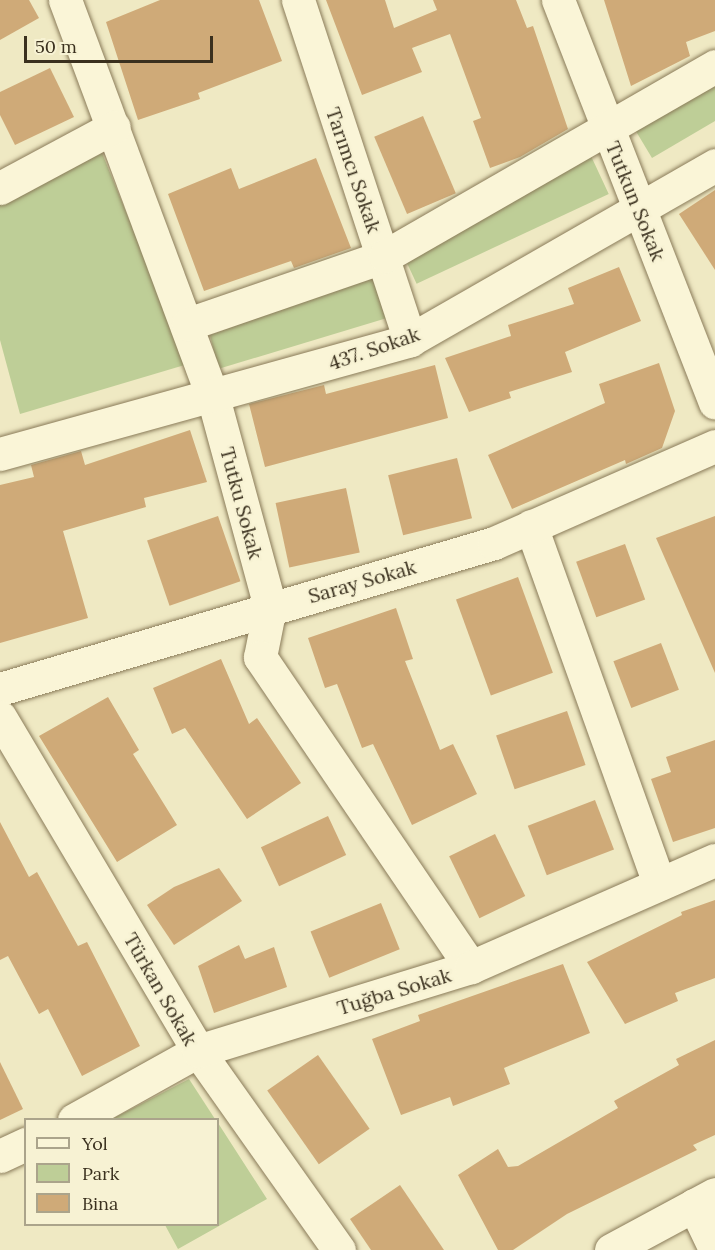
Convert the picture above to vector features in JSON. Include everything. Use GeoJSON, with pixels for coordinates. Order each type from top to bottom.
{"type":"FeatureCollection","features":[{"type":"Feature","properties":{"kind":"street","name":"Tutku Sokak"},"geometry":{"type":"LineString","coordinates":[[65,0],[188,324],[213,397],[270,608],[260,657],[471,967]]}},
{"type":"Feature","properties":{"kind":"street","name":"Tarımcı Sokak"},"geometry":{"type":"LineString","coordinates":[[298,0],[385,256],[410,340]]}},
{"type":"Feature","properties":{"kind":"street","name":"Tutkun Sokak"},"geometry":{"type":"LineString","coordinates":[[558,0],[606,128],[641,210],[715,402]]}},
{"type":"Feature","properties":{"kind":"street"},"geometry":{"type":"LineString","coordinates":[[188,324],[385,256],[715,66]]}},
{"type":"Feature","properties":{"kind":"street"},"geometry":{"type":"LineString","coordinates":[[0,188],[114,127]]}},
{"type":"Feature","properties":{"kind":"street","name":"437. Sokak"},"geometry":{"type":"LineString","coordinates":[[0,453],[213,397],[410,340],[641,210],[715,165]]}},
{"type":"Feature","properties":{"kind":"street","name":"Saray Sokak"},"geometry":{"type":"LineString","coordinates":[[0,689],[494,543],[715,446]]}},
{"type":"Feature","properties":{"kind":"street"},"geometry":{"type":"LineString","coordinates":[[531,526],[659,884]]}},
{"type":"Feature","properties":{"kind":"street","name":"Türkan Sokak"},"geometry":{"type":"LineString","coordinates":[[0,717],[198,1052],[339,1250]]}},
{"type":"Feature","properties":{"kind":"street","name":"Tuğba Sokak"},"geometry":{"type":"LineString","coordinates":[[77,1118],[198,1052],[471,967],[715,860]]}},
{"type":"Feature","properties":{"kind":"street"},"geometry":{"type":"LineString","coordinates":[[0,1156],[24,1145]]}},
{"type":"Feature","properties":{"kind":"street"},"geometry":{"type":"LineString","coordinates":[[611,1250],[704,1199],[715,1249]]}},
{"type":"Feature","properties":{"kind":"green space"},"geometry":{"type":"Polygon","coordinates":[[[715,81],[715,121],[652,158],[634,128],[715,81]]]}},
{"type":"Feature","properties":{"kind":"green space"},"geometry":{"type":"Polygon","coordinates":[[[102,153],[188,364],[20,414],[0,340],[0,203],[102,153]]]}},
{"type":"Feature","properties":{"kind":"green space"},"geometry":{"type":"Polygon","coordinates":[[[591,156],[609,194],[417,284],[399,246],[591,156]]]}},
{"type":"Feature","properties":{"kind":"green space"},"geometry":{"type":"Polygon","coordinates":[[[373,276],[387,318],[218,369],[210,335],[373,276]]]}},
{"type":"Feature","properties":{"kind":"green space"},"geometry":{"type":"Polygon","coordinates":[[[189,1079],[214,1118],[114,1118],[189,1079]]]}},
{"type":"Feature","properties":{"kind":"green space"},"geometry":{"type":"Polygon","coordinates":[[[219,1125],[267,1199],[219,1226],[219,1125]]]}},
{"type":"Feature","properties":{"kind":"green space"},"geometry":{"type":"Polygon","coordinates":[[[166,1226],[219,1226],[178,1249],[166,1226]]]}},
{"type":"Feature","properties":{"kind":"building"},"geometry":{"type":"Polygon","coordinates":[[[0,0],[29,0],[39,18],[0,40],[0,0]]]}},
{"type":"Feature","properties":{"kind":"building"},"geometry":{"type":"Polygon","coordinates":[[[160,0],[259,0],[282,61],[198,93],[200,99],[138,120],[106,22],[160,0]]]}},
{"type":"Feature","properties":{"kind":"building"},"geometry":{"type":"Polygon","coordinates":[[[326,0],[385,0],[394,28],[437,10],[433,0],[516,0],[527,28],[533,26],[568,129],[520,157],[490,168],[473,121],[481,118],[450,34],[412,48],[422,72],[362,95],[326,0]]]}},
{"type":"Feature","properties":{"kind":"building"},"geometry":{"type":"Polygon","coordinates":[[[604,0],[715,0],[715,31],[686,42],[690,56],[631,86],[604,0]]]}},
{"type":"Feature","properties":{"kind":"building"},"geometry":{"type":"Polygon","coordinates":[[[50,68],[74,117],[15,145],[0,115],[0,92],[50,68]]]}},
{"type":"Feature","properties":{"kind":"building"},"geometry":{"type":"Polygon","coordinates":[[[423,116],[456,193],[407,214],[374,137],[423,116]]]}},
{"type":"Feature","properties":{"kind":"building"},"geometry":{"type":"Polygon","coordinates":[[[316,158],[351,248],[294,268],[291,261],[204,291],[168,194],[231,168],[239,189],[316,158]]]}},
{"type":"Feature","properties":{"kind":"building"},"geometry":{"type":"Polygon","coordinates":[[[715,190],[715,270],[679,214],[715,190]]]}},
{"type":"Feature","properties":{"kind":"building"},"geometry":{"type":"Polygon","coordinates":[[[619,267],[641,321],[565,352],[572,372],[509,392],[511,398],[469,412],[445,358],[511,336],[508,325],[574,304],[568,288],[619,267]]]}},
{"type":"Feature","properties":{"kind":"building"},"geometry":{"type":"Polygon","coordinates":[[[659,363],[675,411],[662,448],[626,464],[625,460],[512,509],[488,455],[605,403],[599,384],[659,363]]]}},
{"type":"Feature","properties":{"kind":"building"},"geometry":{"type":"Polygon","coordinates":[[[435,365],[448,418],[265,467],[249,404],[324,385],[326,394],[435,365]]]}},
{"type":"Feature","properties":{"kind":"building"},"geometry":{"type":"Polygon","coordinates":[[[190,430],[207,482],[144,498],[146,507],[63,531],[88,618],[0,643],[0,485],[34,477],[31,465],[81,451],[85,465],[190,430]]]}},
{"type":"Feature","properties":{"kind":"building"},"geometry":{"type":"Polygon","coordinates":[[[457,458],[472,518],[403,535],[388,475],[457,458]]]}},
{"type":"Feature","properties":{"kind":"building"},"geometry":{"type":"Polygon","coordinates":[[[346,488],[360,553],[289,568],[276,503],[346,488]]]}},
{"type":"Feature","properties":{"kind":"building"},"geometry":{"type":"Polygon","coordinates":[[[218,516],[240,581],[170,606],[147,540],[218,516]]]}},
{"type":"Feature","properties":{"kind":"building"},"geometry":{"type":"Polygon","coordinates":[[[715,516],[715,673],[656,538],[715,516]]]}},
{"type":"Feature","properties":{"kind":"building"},"geometry":{"type":"Polygon","coordinates":[[[625,544],[645,599],[596,617],[576,562],[625,544]]]}},
{"type":"Feature","properties":{"kind":"building"},"geometry":{"type":"Polygon","coordinates":[[[518,577],[553,673],[491,695],[456,600],[518,577]]]}},
{"type":"Feature","properties":{"kind":"building"},"geometry":{"type":"Polygon","coordinates":[[[396,608],[413,659],[405,661],[440,750],[453,744],[477,794],[412,825],[373,744],[362,748],[337,684],[325,688],[308,638],[396,608]]]}},
{"type":"Feature","properties":{"kind":"building"},"geometry":{"type":"Polygon","coordinates":[[[661,643],[679,690],[631,708],[613,661],[661,643]]]}},
{"type":"Feature","properties":{"kind":"building"},"geometry":{"type":"Polygon","coordinates":[[[221,659],[249,724],[257,718],[301,783],[247,819],[185,728],[172,734],[153,688],[221,659]]]}},
{"type":"Feature","properties":{"kind":"building"},"geometry":{"type":"Polygon","coordinates":[[[108,697],[139,750],[133,754],[177,825],[117,862],[39,736],[108,697]]]}},
{"type":"Feature","properties":{"kind":"building"},"geometry":{"type":"Polygon","coordinates":[[[567,711],[586,765],[515,789],[496,735],[567,711]]]}},
{"type":"Feature","properties":{"kind":"building"},"geometry":{"type":"Polygon","coordinates":[[[715,740],[715,828],[673,842],[651,779],[671,772],[666,757],[715,740]]]}},
{"type":"Feature","properties":{"kind":"building"},"geometry":{"type":"Polygon","coordinates":[[[595,800],[614,849],[547,875],[528,826],[595,800]]]}},
{"type":"Feature","properties":{"kind":"building"},"geometry":{"type":"Polygon","coordinates":[[[328,816],[346,855],[279,886],[261,847],[328,816]]]}},
{"type":"Feature","properties":{"kind":"building"},"geometry":{"type":"Polygon","coordinates":[[[0,822],[29,877],[37,872],[78,946],[87,942],[140,1046],[82,1076],[48,1009],[39,1014],[8,956],[0,960],[0,822]]]}},
{"type":"Feature","properties":{"kind":"building"},"geometry":{"type":"Polygon","coordinates":[[[495,834],[525,896],[479,918],[449,856],[495,834]]]}},
{"type":"Feature","properties":{"kind":"building"},"geometry":{"type":"Polygon","coordinates":[[[219,868],[242,901],[174,945],[147,905],[174,887],[219,868]]]}},
{"type":"Feature","properties":{"kind":"building"},"geometry":{"type":"Polygon","coordinates":[[[715,900],[715,978],[675,993],[678,1001],[625,1024],[587,962],[682,915],[681,912],[715,900]]]}},
{"type":"Feature","properties":{"kind":"building"},"geometry":{"type":"Polygon","coordinates":[[[381,903],[400,949],[329,978],[311,931],[381,903]]]}},
{"type":"Feature","properties":{"kind":"building"},"geometry":{"type":"Polygon","coordinates":[[[239,945],[245,959],[274,947],[287,987],[214,1013],[198,966],[239,945]]]}},
{"type":"Feature","properties":{"kind":"building"},"geometry":{"type":"Polygon","coordinates":[[[563,964],[590,1033],[504,1068],[510,1084],[453,1106],[450,1097],[401,1115],[372,1039],[420,1021],[418,1015],[563,964]]]}},
{"type":"Feature","properties":{"kind":"building"},"geometry":{"type":"Polygon","coordinates":[[[715,1040],[715,1135],[693,1145],[697,1150],[567,1214],[513,1250],[498,1250],[458,1175],[498,1149],[508,1167],[518,1166],[618,1108],[614,1101],[679,1065],[676,1059],[715,1040]]]}},
{"type":"Feature","properties":{"kind":"building"},"geometry":{"type":"Polygon","coordinates":[[[318,1055],[370,1129],[319,1164],[267,1091],[318,1055]]]}},
{"type":"Feature","properties":{"kind":"building"},"geometry":{"type":"Polygon","coordinates":[[[0,1062],[23,1109],[0,1120],[0,1062]]]}},
{"type":"Feature","properties":{"kind":"building"},"geometry":{"type":"Polygon","coordinates":[[[400,1185],[444,1250],[371,1250],[350,1219],[400,1185]]]}}]}
